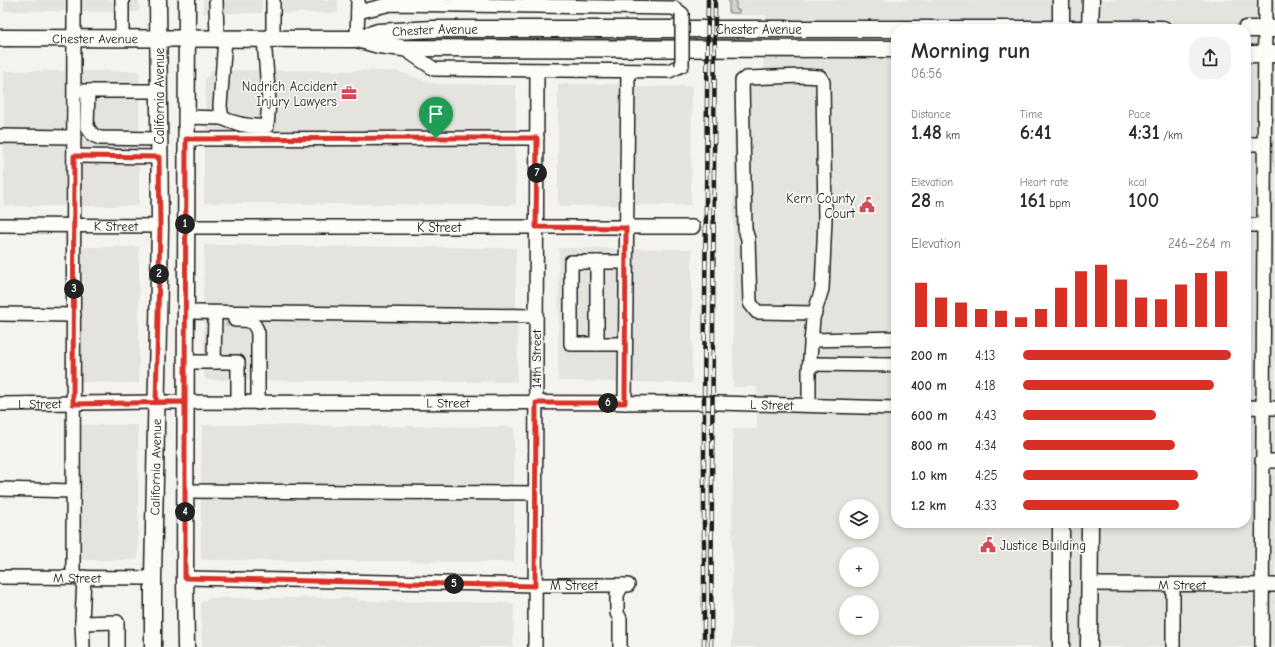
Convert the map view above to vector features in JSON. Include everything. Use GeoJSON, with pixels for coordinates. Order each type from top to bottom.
{"type":"FeatureCollection","features":[{"type":"Feature","properties":{"kind":"main road","name":"California Avenue"},"geometry":{"type":"LineString","coordinates":[[153,647],[160,226],[158,0]]}},
{"type":"Feature","properties":{"kind":"main road","name":"California Avenue"},"geometry":{"type":"LineString","coordinates":[[186,647],[185,227],[187,0]]}},
{"type":"Feature","properties":{"kind":"main road"},"geometry":{"type":"LineString","coordinates":[[1061,0],[1061,24]]}},
{"type":"Feature","properties":{"kind":"main road"},"geometry":{"type":"LineString","coordinates":[[1090,24],[1091,0]]}},
{"type":"Feature","properties":{"kind":"main road","name":"Chester Avenue"},"geometry":{"type":"LineString","coordinates":[[357,39],[378,32],[433,29],[891,29]]}},
{"type":"Feature","properties":{"kind":"main road"},"geometry":{"type":"LineString","coordinates":[[1251,29],[1270,29]]}},
{"type":"Feature","properties":{"kind":"main road","name":"Chester Avenue"},"geometry":{"type":"LineString","coordinates":[[0,38],[357,39],[379,45],[403,48],[891,49]]}},
{"type":"Feature","properties":{"kind":"main road"},"geometry":{"type":"LineString","coordinates":[[1251,54],[1270,54]]}},
{"type":"Feature","properties":{"kind":"main road"},"geometry":{"type":"LineString","coordinates":[[1060,647],[1061,528]]}},
{"type":"Feature","properties":{"kind":"main road"},"geometry":{"type":"LineString","coordinates":[[1089,647],[1090,528]]}},
{"type":"Feature","properties":{"kind":"street"},"geometry":{"type":"LineString","coordinates":[[74,0],[73,491],[83,647]]}},
{"type":"Feature","properties":{"kind":"street"},"geometry":{"type":"LineString","coordinates":[[122,0],[122,38]]}},
{"type":"Feature","properties":{"kind":"street"},"geometry":{"type":"LineString","coordinates":[[216,0],[221,39],[220,106],[222,118]]}},
{"type":"Feature","properties":{"kind":"street"},"geometry":{"type":"LineString","coordinates":[[186,117],[222,118],[235,123],[254,127],[267,126],[269,102],[269,39],[274,0]]}},
{"type":"Feature","properties":{"kind":"street"},"geometry":{"type":"LineString","coordinates":[[1262,647],[1262,485],[1269,461],[1267,231],[1264,144],[1270,54],[1270,29],[1265,0]]}},
{"type":"Feature","properties":{"kind":"street"},"geometry":{"type":"LineString","coordinates":[[357,39],[358,6],[451,3],[539,3],[674,8],[682,14],[682,65],[670,71],[434,69],[403,48]]}},
{"type":"Feature","properties":{"kind":"street","name":"14th Street"},"geometry":{"type":"LineString","coordinates":[[535,647],[538,70]]}},
{"type":"Feature","properties":{"kind":"street"},"geometry":{"type":"LineString","coordinates":[[625,403],[628,71]]}},
{"type":"Feature","properties":{"kind":"street"},"geometry":{"type":"LineString","coordinates":[[809,405],[810,364],[815,313],[822,289],[825,219],[823,82],[820,77],[746,78],[742,81],[745,230],[748,239],[750,303],[757,312],[815,313]]}},
{"type":"Feature","properties":{"kind":"street"},"geometry":{"type":"LineString","coordinates":[[74,91],[158,91]]}},
{"type":"Feature","properties":{"kind":"street"},"geometry":{"type":"LineString","coordinates":[[88,91],[87,127],[93,135],[100,138],[159,139]]}},
{"type":"Feature","properties":{"kind":"street"},"geometry":{"type":"LineString","coordinates":[[235,123],[235,139]]}},
{"type":"Feature","properties":{"kind":"street"},"geometry":{"type":"LineString","coordinates":[[0,136],[74,137]]}},
{"type":"Feature","properties":{"kind":"street"},"geometry":{"type":"LineString","coordinates":[[186,139],[537,138]]}},
{"type":"Feature","properties":{"kind":"street"},"geometry":{"type":"LineString","coordinates":[[1251,144],[1264,144]]}},
{"type":"Feature","properties":{"kind":"street"},"geometry":{"type":"LineString","coordinates":[[74,156],[159,157]]}},
{"type":"Feature","properties":{"kind":"street","name":"K Street"},"geometry":{"type":"LineString","coordinates":[[0,226],[160,226]]}},
{"type":"Feature","properties":{"kind":"street"},"geometry":{"type":"LineString","coordinates":[[1251,226],[1267,231]]}},
{"type":"Feature","properties":{"kind":"street","name":"K Street"},"geometry":{"type":"LineString","coordinates":[[185,227],[693,227]]}},
{"type":"Feature","properties":{"kind":"street"},"geometry":{"type":"LineString","coordinates":[[625,344],[571,344],[571,262],[626,262]]}},
{"type":"Feature","properties":{"kind":"street"},"geometry":{"type":"LineString","coordinates":[[597,262],[597,344]]}},
{"type":"Feature","properties":{"kind":"street"},"geometry":{"type":"LineString","coordinates":[[186,312],[221,318],[248,320],[257,327],[258,403]]}},
{"type":"Feature","properties":{"kind":"street"},"geometry":{"type":"LineString","coordinates":[[0,314],[74,315]]}},
{"type":"Feature","properties":{"kind":"street"},"geometry":{"type":"LineString","coordinates":[[221,318],[536,316]]}},
{"type":"Feature","properties":{"kind":"street"},"geometry":{"type":"LineString","coordinates":[[214,362],[221,318]]}},
{"type":"Feature","properties":{"kind":"street"},"geometry":{"type":"LineString","coordinates":[[812,340],[891,338]]}},
{"type":"Feature","properties":{"kind":"street"},"geometry":{"type":"LineString","coordinates":[[186,362],[238,362],[238,403]]}},
{"type":"Feature","properties":{"kind":"street"},"geometry":{"type":"LineString","coordinates":[[810,364],[891,364]]}},
{"type":"Feature","properties":{"kind":"street"},"geometry":{"type":"LineString","coordinates":[[238,380],[258,365]]}},
{"type":"Feature","properties":{"kind":"street","name":"L Street"},"geometry":{"type":"LineString","coordinates":[[0,404],[156,402],[625,403],[809,405],[891,408]]}},
{"type":"Feature","properties":{"kind":"street"},"geometry":{"type":"LineString","coordinates":[[1251,408],[1269,408]]}},
{"type":"Feature","properties":{"kind":"street"},"geometry":{"type":"LineString","coordinates":[[1262,485],[1275,488]]}},
{"type":"Feature","properties":{"kind":"street"},"geometry":{"type":"LineString","coordinates":[[0,489],[73,491]]}},
{"type":"Feature","properties":{"kind":"street"},"geometry":{"type":"LineString","coordinates":[[185,491],[535,493]]}},
{"type":"Feature","properties":{"kind":"street","name":"M Street"},"geometry":{"type":"LineString","coordinates":[[0,577],[153,578]]}},
{"type":"Feature","properties":{"kind":"street","name":"M Street"},"geometry":{"type":"LineString","coordinates":[[185,578],[535,586],[625,585],[617,595],[617,613],[620,619],[620,647]]}},
{"type":"Feature","properties":{"kind":"street","name":"M Street"},"geometry":{"type":"LineString","coordinates":[[1089,584],[1275,585]]}},
{"type":"Feature","properties":{"kind":"street"},"geometry":{"type":"LineString","coordinates":[[1173,585],[1173,647]]}},
{"type":"Feature","properties":{"kind":"street"},"geometry":{"type":"LineString","coordinates":[[82,623],[117,622],[117,647]]}},
{"type":"Feature","properties":{"kind":"shaded area"},"geometry":{"type":"Polygon","coordinates":[[[4,0],[66,0],[66,11],[4,11],[4,0]]]}},
{"type":"Feature","properties":{"kind":"shaded area"},"geometry":{"type":"Polygon","coordinates":[[[80,0],[139,0],[139,12],[80,12],[80,0]]]}},
{"type":"Feature","properties":{"kind":"shaded area"},"geometry":{"type":"Polygon","coordinates":[[[203,0],[262,0],[262,13],[203,13],[203,0]]]}},
{"type":"Feature","properties":{"kind":"shaded area"},"geometry":{"type":"Polygon","coordinates":[[[279,0],[338,0],[338,13],[279,13],[279,0]]]}},
{"type":"Feature","properties":{"kind":"shaded area"},"geometry":{"type":"Polygon","coordinates":[[[729,0],[736,0],[736,10],[739,10],[739,13],[729,13],[729,0]]]}},
{"type":"Feature","properties":{"kind":"shaded area"},"geometry":{"type":"Polygon","coordinates":[[[734,0],[1275,0],[1275,647],[732,647],[733,429],[757,429],[757,387],[733,387],[734,75],[763,74],[766,15],[734,15],[734,0]]]}},
{"type":"Feature","properties":{"kind":"shaded area"},"geometry":{"type":"Polygon","coordinates":[[[213,70],[396,71],[436,84],[516,85],[516,133],[206,130],[205,79],[213,70]]]}},
{"type":"Feature","properties":{"kind":"shaded area"},"geometry":{"type":"Polygon","coordinates":[[[4,71],[65,71],[65,132],[4,132],[4,71]]]}},
{"type":"Feature","properties":{"kind":"shaded area"},"geometry":{"type":"Polygon","coordinates":[[[80,71],[139,71],[139,206],[80,206],[80,71]]]}},
{"type":"Feature","properties":{"kind":"shaded area"},"geometry":{"type":"Polygon","coordinates":[[[558,84],[619,84],[618,205],[558,206],[558,84]]]}},
{"type":"Feature","properties":{"kind":"shaded area"},"geometry":{"type":"Polygon","coordinates":[[[692,86],[691,205],[635,205],[635,87],[692,86]]]}},
{"type":"Feature","properties":{"kind":"shaded area"},"geometry":{"type":"Polygon","coordinates":[[[515,143],[516,205],[204,203],[204,145],[515,143]]]}},
{"type":"Feature","properties":{"kind":"shaded area"},"geometry":{"type":"Polygon","coordinates":[[[4,144],[65,145],[65,206],[4,206],[4,144]]]}},
{"type":"Feature","properties":{"kind":"shaded area"},"geometry":{"type":"Polygon","coordinates":[[[204,245],[516,248],[516,310],[203,307],[204,245]]]}},
{"type":"Feature","properties":{"kind":"shaded area"},"geometry":{"type":"Polygon","coordinates":[[[80,247],[139,247],[139,383],[80,382],[80,247]]]}},
{"type":"Feature","properties":{"kind":"shaded area"},"geometry":{"type":"Polygon","coordinates":[[[559,248],[692,249],[692,383],[558,381],[559,248]]]}},
{"type":"Feature","properties":{"kind":"shaded area"},"geometry":{"type":"Polygon","coordinates":[[[204,320],[518,320],[517,382],[206,380],[204,377],[204,320]]]}},
{"type":"Feature","properties":{"kind":"shaded area"},"geometry":{"type":"Polygon","coordinates":[[[79,425],[138,425],[138,560],[79,560],[79,425]]]}},
{"type":"Feature","properties":{"kind":"shaded area"},"geometry":{"type":"Polygon","coordinates":[[[202,425],[514,427],[514,489],[201,488],[202,425]]]}},
{"type":"Feature","properties":{"kind":"shaded area"},"geometry":{"type":"Polygon","coordinates":[[[201,498],[514,499],[514,562],[201,560],[201,498]]]}},
{"type":"Feature","properties":{"kind":"shaded area"},"geometry":{"type":"Polygon","coordinates":[[[208,598],[356,598],[359,601],[514,603],[513,647],[202,647],[201,603],[208,598]]]}},
{"type":"Feature","properties":{"kind":"tunnel"},"geometry":{"type":"LineString","coordinates":[[225,320],[231,320]]}},
{"type":"Feature","properties":{"kind":"railway"},"geometry":{"type":"LineString","coordinates":[[704,647],[704,403],[708,0]]}},
{"type":"Feature","properties":{"kind":"railway"},"geometry":{"type":"LineString","coordinates":[[711,647],[715,0]]}},
{"type":"Feature","properties":{"kind":"place","name":"Nadrich Accident Injury Lawyers"},"geometry":{"type":"Point","coordinates":[349,93]}},
{"type":"Feature","properties":{"kind":"place","name":"Kern County Court"},"geometry":{"type":"Point","coordinates":[867,205]}},
{"type":"Feature","properties":{"kind":"place","name":"Justice Building"},"geometry":{"type":"Point","coordinates":[988,545]}},
{"type":"Feature","properties":{"kind":"route"},"geometry":{"type":"LineString","coordinates":[[436,138],[186,139],[185,402],[156,402],[160,228],[159,157],[74,156],[73,404],[185,402],[185,578],[535,586],[536,403],[625,403],[626,228],[536,227],[537,138],[436,138]]}}]}
